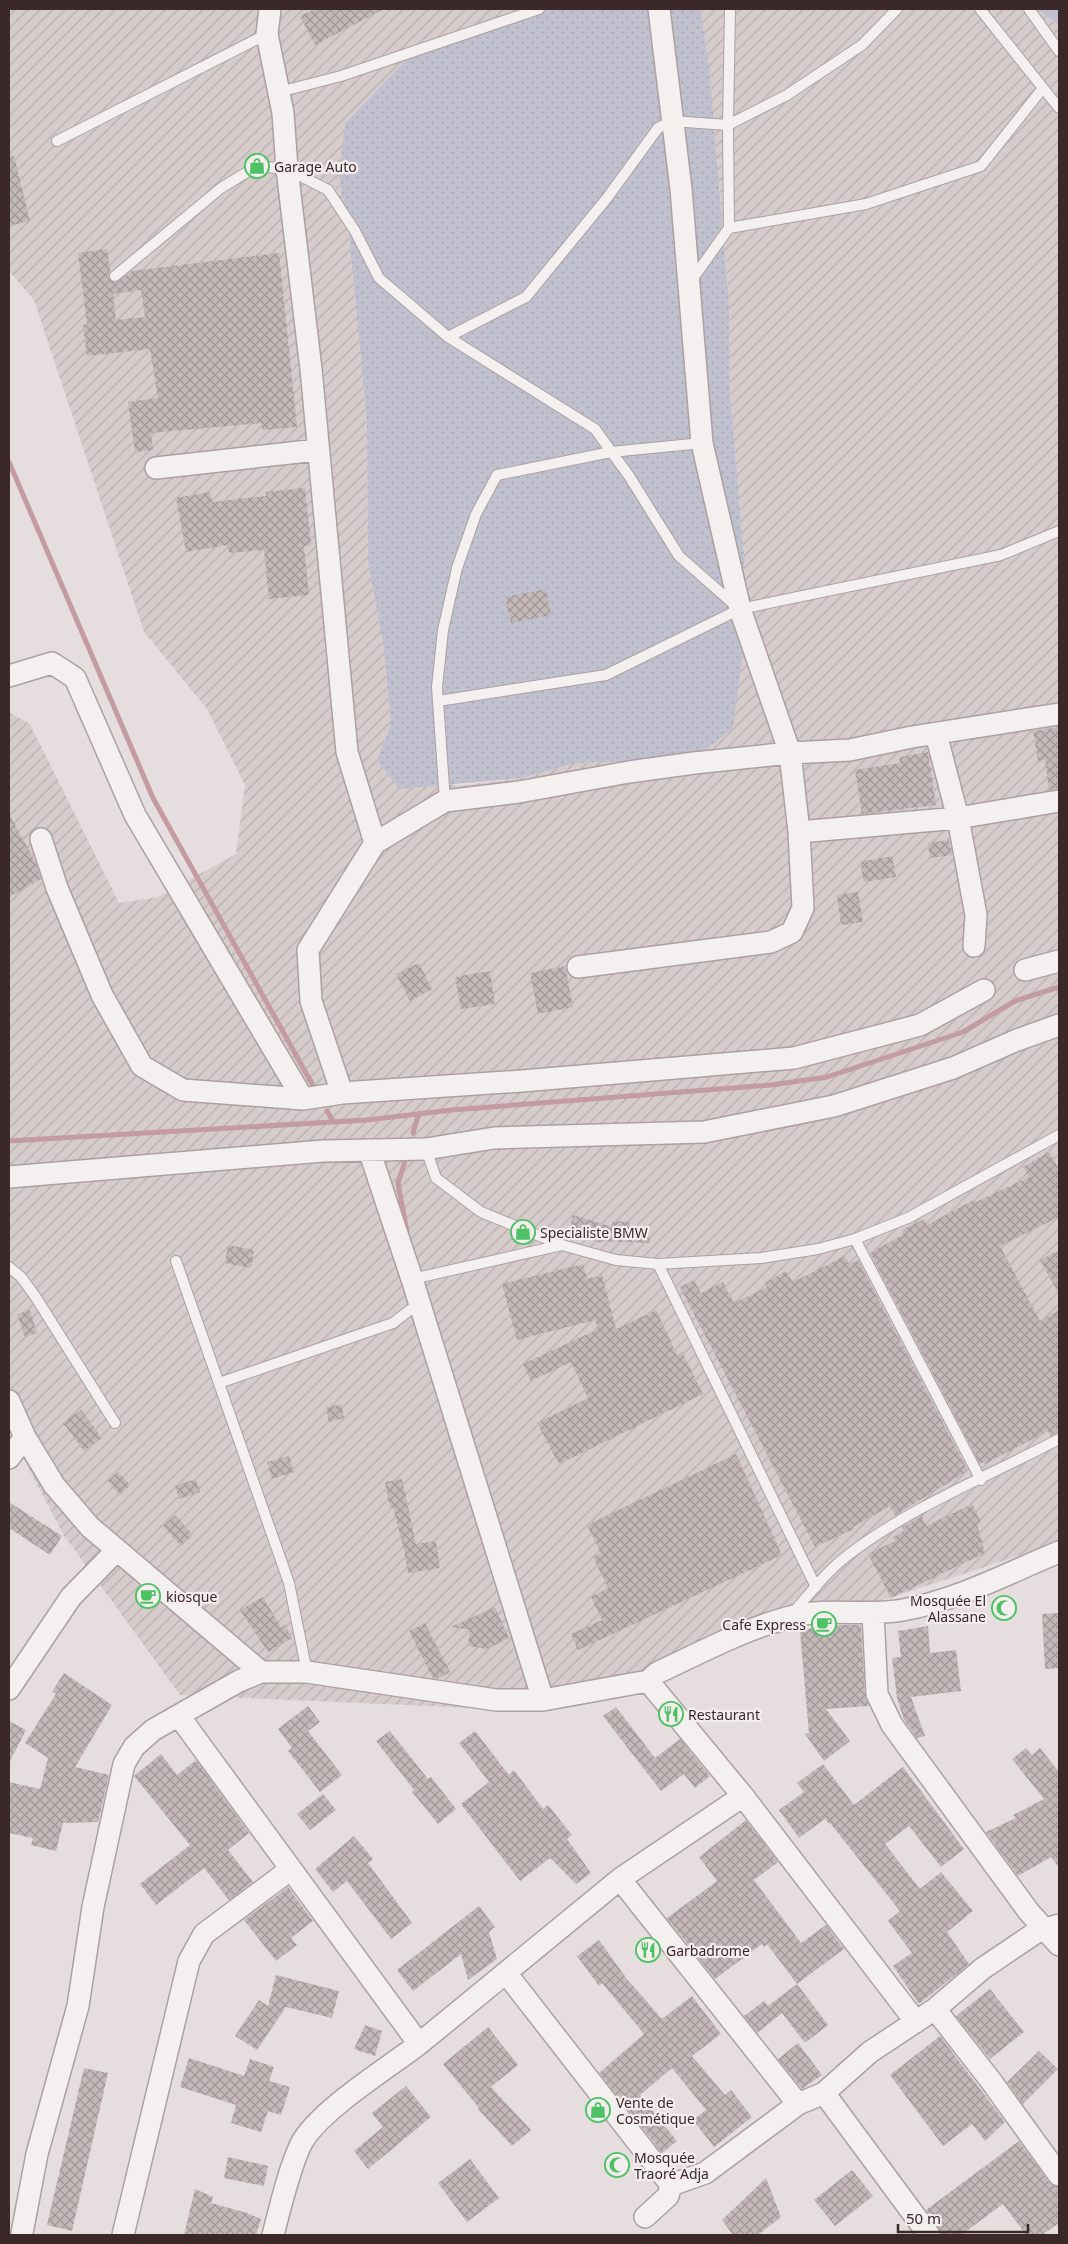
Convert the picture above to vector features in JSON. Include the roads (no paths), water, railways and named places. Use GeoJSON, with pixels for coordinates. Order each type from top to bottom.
{"type":"FeatureCollection","features":[{"type":"Feature","properties":{"kind":"street"},"geometry":{"type":"LineString","coordinates":[[270,9],[267,34],[279,92],[310,369],[347,752],[375,843]]}},
{"type":"Feature","properties":{"kind":"street"},"geometry":{"type":"LineString","coordinates":[[578,967],[771,942],[792,932],[803,908],[799,832],[790,752],[740,609],[702,443],[689,283],[659,9]]}},
{"type":"Feature","properties":{"kind":"street"},"geometry":{"type":"LineString","coordinates":[[156,468],[317,450]]}},
{"type":"Feature","properties":{"kind":"street"},"geometry":{"type":"LineString","coordinates":[[9,676],[52,663],[75,678],[135,815],[304,1099]]}},
{"type":"Feature","properties":{"kind":"street"},"geometry":{"type":"LineString","coordinates":[[342,1093],[311,1001],[308,950],[375,843],[445,801],[519,792],[629,772],[790,752],[850,750],[1059,714]]}},
{"type":"Feature","properties":{"kind":"street"},"geometry":{"type":"LineString","coordinates":[[936,734],[958,818],[976,915],[974,946]]}},
{"type":"Feature","properties":{"kind":"street"},"geometry":{"type":"LineString","coordinates":[[799,832],[958,818],[1059,801]]}},
{"type":"Feature","properties":{"kind":"street"},"geometry":{"type":"LineString","coordinates":[[41,839],[57,888],[102,995],[142,1066],[183,1090],[304,1099],[342,1093],[522,1081],[794,1058],[920,1026],[984,990]]}},
{"type":"Feature","properties":{"kind":"street"},"geometry":{"type":"LineString","coordinates":[[1025,970],[1059,961]]}},
{"type":"Feature","properties":{"kind":"street"},"geometry":{"type":"LineString","coordinates":[[9,1177],[323,1151],[426,1149],[494,1138],[704,1132],[825,1108],[953,1068],[1017,1040],[1059,1025]]}},
{"type":"Feature","properties":{"kind":"street"},"geometry":{"type":"LineString","coordinates":[[369,1150],[412,1279],[543,1700]]}},
{"type":"Feature","properties":{"kind":"street"},"geometry":{"type":"LineString","coordinates":[[9,1401],[25,1437],[86,1536],[117,1550],[261,1672]]}},
{"type":"Feature","properties":{"kind":"street"},"geometry":{"type":"LineString","coordinates":[[9,1458],[25,1437]]}},
{"type":"Feature","properties":{"kind":"street"},"geometry":{"type":"LineString","coordinates":[[9,1689],[71,1597],[117,1550]]}},
{"type":"Feature","properties":{"kind":"street"},"geometry":{"type":"LineString","coordinates":[[20,2232],[37,2154],[78,2006],[93,1907],[124,1764],[127,1755],[141,1739],[153,1730],[239,1681],[261,1672],[307,1672],[496,1700],[543,1700],[648,1680],[657,1673],[741,1634],[790,1617],[821,1613],[873,1613],[903,1610],[975,1588],[1059,1552]]}},
{"type":"Feature","properties":{"kind":"street"},"geometry":{"type":"LineString","coordinates":[[873,1613],[877,1694],[892,1725],[1029,1912],[1055,1933]]}},
{"type":"Feature","properties":{"kind":"street"},"geometry":{"type":"LineString","coordinates":[[648,1680],[743,1796],[916,2022]]}},
{"type":"Feature","properties":{"kind":"street"},"geometry":{"type":"LineString","coordinates":[[179,1716],[419,2044]]}},
{"type":"Feature","properties":{"kind":"street"},"geometry":{"type":"LineString","coordinates":[[273,2235],[301,2145],[311,2129],[330,2111],[419,2044],[620,1879],[743,1796]]}},
{"type":"Feature","properties":{"kind":"street"},"geometry":{"type":"LineString","coordinates":[[123,2235],[189,1961],[204,1934],[291,1869]]}},
{"type":"Feature","properties":{"kind":"street"},"geometry":{"type":"LineString","coordinates":[[620,1879],[798,2104]]}},
{"type":"Feature","properties":{"kind":"street"},"geometry":{"type":"LineString","coordinates":[[671,2185],[705,2173],[798,2104],[824,2093],[870,2052],[935,2009],[982,1969],[1030,1936],[1055,1933]]}},
{"type":"Feature","properties":{"kind":"street"},"geometry":{"type":"LineString","coordinates":[[506,1972],[671,2185]]}},
{"type":"Feature","properties":{"kind":"street"},"geometry":{"type":"LineString","coordinates":[[935,2009],[991,2081],[1059,2175]]}},
{"type":"Feature","properties":{"kind":"street"},"geometry":{"type":"LineString","coordinates":[[824,2093],[930,2235]]}},
{"type":"Feature","properties":{"kind":"street"},"geometry":{"type":"LineString","coordinates":[[645,2218],[668,2196],[671,2185]]}},
{"type":"Feature","properties":{"kind":"lane"},"geometry":{"type":"LineString","coordinates":[[279,92],[341,76],[539,9]]}},
{"type":"Feature","properties":{"kind":"lane"},"geometry":{"type":"LineString","coordinates":[[689,283],[729,228],[730,9]]}},
{"type":"Feature","properties":{"kind":"lane"},"geometry":{"type":"LineString","coordinates":[[448,336],[526,297],[606,198],[658,128],[672,121],[728,125],[787,95],[862,46],[897,9]]}},
{"type":"Feature","properties":{"kind":"lane"},"geometry":{"type":"LineString","coordinates":[[980,9],[1059,108]]}},
{"type":"Feature","properties":{"kind":"lane"},"geometry":{"type":"LineString","coordinates":[[1029,9],[1059,51]]}},
{"type":"Feature","properties":{"kind":"lane"},"geometry":{"type":"LineString","coordinates":[[56,141],[267,34]]}},
{"type":"Feature","properties":{"kind":"lane"},"geometry":{"type":"LineString","coordinates":[[729,228],[866,204],[981,166],[1043,88]]}},
{"type":"Feature","properties":{"kind":"lane"},"geometry":{"type":"LineString","coordinates":[[115,276],[221,188],[257,166],[287,169],[328,190],[355,231],[379,278],[448,336],[595,429],[679,556],[740,609]]}},
{"type":"Feature","properties":{"kind":"lane"},"geometry":{"type":"LineString","coordinates":[[445,801],[438,702],[443,630],[457,568],[476,514],[497,475],[611,452],[702,443]]}},
{"type":"Feature","properties":{"kind":"lane"},"geometry":{"type":"LineString","coordinates":[[438,702],[606,675],[740,609],[1001,555],[1059,531]]}},
{"type":"Feature","properties":{"kind":"lane"},"geometry":{"type":"LineString","coordinates":[[426,1149],[436,1178],[481,1212],[562,1245],[616,1260],[658,1264],[761,1258],[818,1249],[855,1239],[908,1218],[1059,1135]]}},
{"type":"Feature","properties":{"kind":"lane"},"geometry":{"type":"LineString","coordinates":[[855,1239],[981,1480]]}},
{"type":"Feature","properties":{"kind":"lane"},"geometry":{"type":"LineString","coordinates":[[412,1279],[562,1245]]}},
{"type":"Feature","properties":{"kind":"lane"},"geometry":{"type":"LineString","coordinates":[[176,1261],[289,1583],[307,1672]]}},
{"type":"Feature","properties":{"kind":"lane"},"geometry":{"type":"LineString","coordinates":[[658,1264],[816,1586]]}},
{"type":"Feature","properties":{"kind":"lane"},"geometry":{"type":"LineString","coordinates":[[9,1267],[21,1277],[35,1296],[115,1423]]}},
{"type":"Feature","properties":{"kind":"lane"},"geometry":{"type":"LineString","coordinates":[[219,1383],[393,1323],[419,1302]]}},
{"type":"Feature","properties":{"kind":"lane"},"geometry":{"type":"LineString","coordinates":[[790,1617],[816,1586],[847,1556],[884,1530],[918,1510],[981,1480],[1059,1439]]}},
{"type":"Feature","properties":{"kind":"waterway"},"geometry":{"type":"LineString","coordinates":[[9,462],[153,798],[316,1091]]}},
{"type":"Feature","properties":{"kind":"waterway"},"geometry":{"type":"LineString","coordinates":[[9,1141],[367,1120],[452,1110],[771,1085],[827,1077],[963,1032],[1015,1001],[1059,987]]}},
{"type":"Feature","properties":{"kind":"waterway"},"geometry":{"type":"LineString","coordinates":[[327,1111],[333,1121]]}},
{"type":"Feature","properties":{"kind":"waterway"},"geometry":{"type":"LineString","coordinates":[[413,1133],[419,1113]]}},
{"type":"Feature","properties":{"kind":"waterway"},"geometry":{"type":"LineString","coordinates":[[406,1158],[398,1183],[407,1232]]}},
{"type":"Feature","properties":{"kind":"place","name":"Garage Auto"},"geometry":{"type":"Point","coordinates":[257,166]}},
{"type":"Feature","properties":{"kind":"place","name":"Specialiste BMW"},"geometry":{"type":"Point","coordinates":[523,1232]}},
{"type":"Feature","properties":{"kind":"place","name":"kiosque"},"geometry":{"type":"Point","coordinates":[148,1596]}},
{"type":"Feature","properties":{"kind":"place","name":"Mosquée El Alassane"},"geometry":{"type":"Point","coordinates":[1004,1608]}},
{"type":"Feature","properties":{"kind":"place","name":"Cafe Express"},"geometry":{"type":"Point","coordinates":[824,1624]}},
{"type":"Feature","properties":{"kind":"place","name":"Restaurant"},"geometry":{"type":"Point","coordinates":[671,1714]}},
{"type":"Feature","properties":{"kind":"place","name":"Garbadrome"},"geometry":{"type":"Point","coordinates":[648,1950]}},
{"type":"Feature","properties":{"kind":"place","name":"Vente de Cosmétique"},"geometry":{"type":"Point","coordinates":[598,2110]}},
{"type":"Feature","properties":{"kind":"place","name":"Mosquée Traoré Adja"},"geometry":{"type":"Point","coordinates":[617,2165]}}]}
